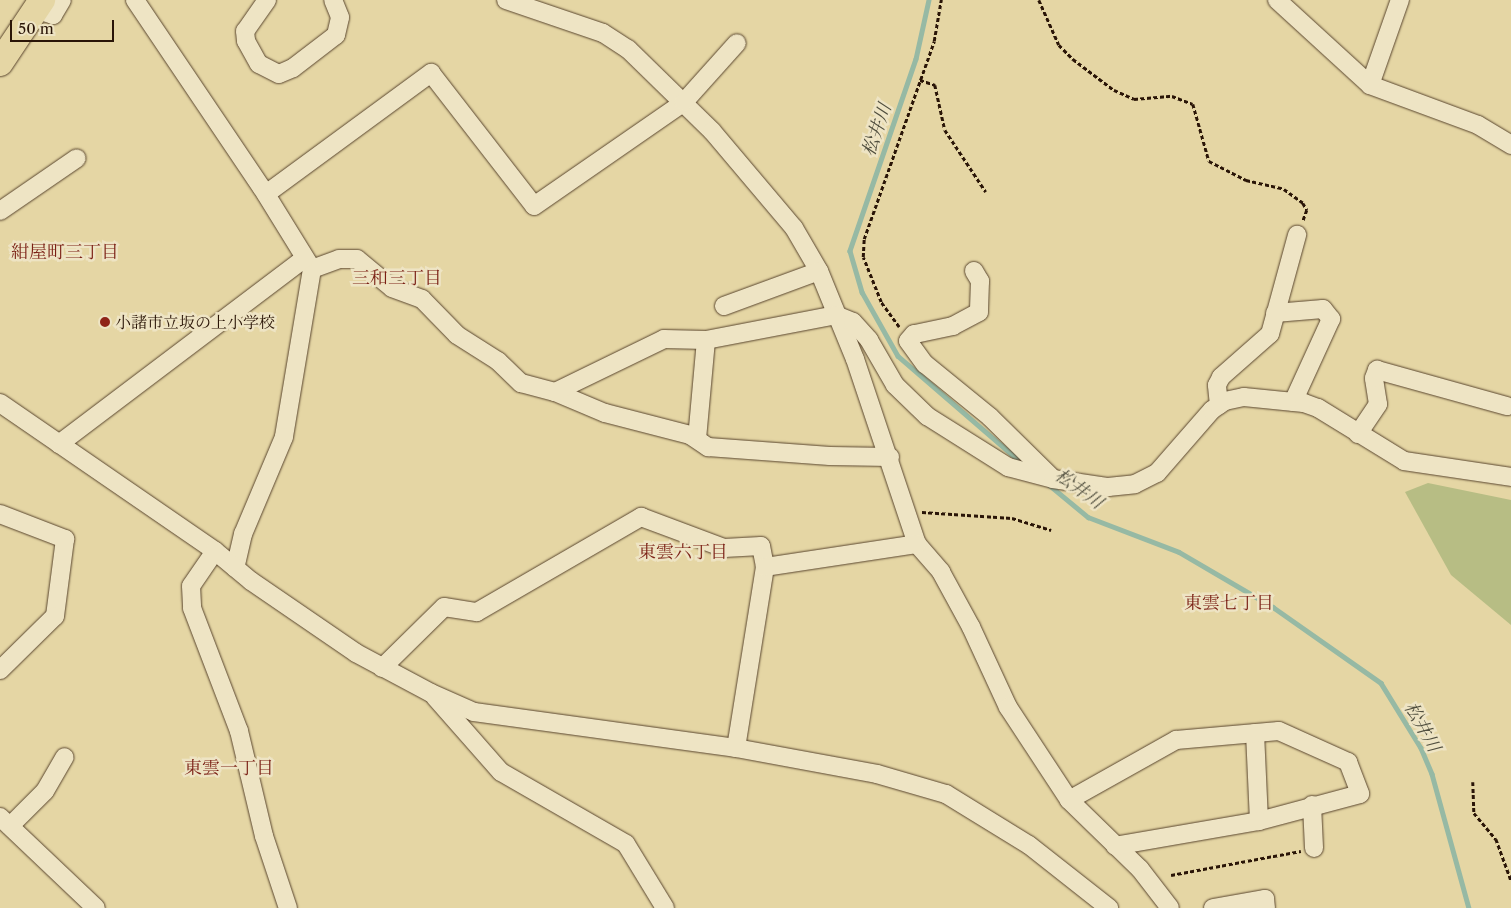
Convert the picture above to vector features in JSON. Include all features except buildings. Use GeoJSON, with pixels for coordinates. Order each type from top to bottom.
{"type":"FeatureCollection","features":[{"type":"Feature","properties":{"kind":"highway"},"geometry":{"type":"LineString","coordinates":[[0,63],[39,5]]}},
{"type":"Feature","properties":{"kind":"street"},"geometry":{"type":"LineString","coordinates":[[39,5],[53,15],[62,0]]}},
{"type":"Feature","properties":{"kind":"street"},"geometry":{"type":"LineString","coordinates":[[135,0],[266,194],[309,264],[284,437],[243,534],[234,568]]}},
{"type":"Feature","properties":{"kind":"street"},"geometry":{"type":"LineString","coordinates":[[267,0],[245,32],[246,42],[259,64],[279,74],[293,68],[336,35],[340,17],[333,0]]}},
{"type":"Feature","properties":{"kind":"street"},"geometry":{"type":"LineString","coordinates":[[506,0],[603,33],[639,59],[684,102],[794,228],[819,270],[890,457],[917,544],[941,572],[971,627],[1008,707],[1069,800],[1140,869],[1170,908]]}},
{"type":"Feature","properties":{"kind":"street"},"geometry":{"type":"LineString","coordinates":[[1277,0],[1370,85],[1478,125],[1511,145]]}},
{"type":"Feature","properties":{"kind":"street"},"geometry":{"type":"LineString","coordinates":[[1370,85],[1400,0]]}},
{"type":"Feature","properties":{"kind":"street"},"geometry":{"type":"LineString","coordinates":[[266,194],[431,73],[534,206],[684,102],[737,43]]}},
{"type":"Feature","properties":{"kind":"street"},"geometry":{"type":"LineString","coordinates":[[0,211],[77,158]]}},
{"type":"Feature","properties":{"kind":"street"},"geometry":{"type":"LineString","coordinates":[[1219,405],[1217,385],[1221,377],[1270,334],[1297,235]]}},
{"type":"Feature","properties":{"kind":"street"},"geometry":{"type":"LineString","coordinates":[[59,444],[309,264],[339,259],[357,259],[392,288],[422,299],[457,335],[498,361],[521,384],[554,392],[605,413],[690,435],[708,447],[830,456],[890,457]]}},
{"type":"Feature","properties":{"kind":"street"},"geometry":{"type":"LineString","coordinates":[[724,306],[819,270]]}},
{"type":"Feature","properties":{"kind":"street"},"geometry":{"type":"LineString","coordinates":[[974,271],[980,281],[979,312],[954,326],[914,334],[908,341],[925,364],[990,418],[1053,479]]}},
{"type":"Feature","properties":{"kind":"street"},"geometry":{"type":"LineString","coordinates":[[1276,313],[1323,309],[1331,319],[1293,402]]}},
{"type":"Feature","properties":{"kind":"street"},"geometry":{"type":"LineString","coordinates":[[554,392],[594,375],[664,339],[706,340],[836,315],[853,322],[869,340],[895,385],[927,416],[1008,467],[1053,479],[1108,487],[1135,484],[1157,473],[1219,405],[1244,397],[1293,402],[1318,408],[1404,461],[1511,477]]}},
{"type":"Feature","properties":{"kind":"street"},"geometry":{"type":"LineString","coordinates":[[697,440],[706,340]]}},
{"type":"Feature","properties":{"kind":"street"},"geometry":{"type":"LineString","coordinates":[[1358,434],[1378,404],[1374,378],[1377,370],[1507,406]]}},
{"type":"Feature","properties":{"kind":"street"},"geometry":{"type":"LineString","coordinates":[[0,402],[215,551],[234,568],[356,653],[431,693],[474,712],[736,748],[877,774],[946,794],[1029,845],[1109,908]]}},
{"type":"Feature","properties":{"kind":"street"},"geometry":{"type":"LineString","coordinates":[[0,514],[65,539],[55,616],[0,670]]}},
{"type":"Feature","properties":{"kind":"street"},"geometry":{"type":"LineString","coordinates":[[382,668],[444,607],[477,612],[641,517],[724,548],[761,546],[764,567],[736,748]]}},
{"type":"Feature","properties":{"kind":"street"},"geometry":{"type":"LineString","coordinates":[[764,567],[917,544]]}},
{"type":"Feature","properties":{"kind":"street"},"geometry":{"type":"LineString","coordinates":[[215,551],[191,586],[192,608],[239,731],[264,836],[288,908]]}},
{"type":"Feature","properties":{"kind":"street"},"geometry":{"type":"LineString","coordinates":[[431,693],[501,772],[626,844],[664,908]]}},
{"type":"Feature","properties":{"kind":"street"},"geometry":{"type":"LineString","coordinates":[[1069,800],[1176,740],[1279,731],[1348,762],[1360,794],[1312,805],[1259,821],[1115,846]]}},
{"type":"Feature","properties":{"kind":"street"},"geometry":{"type":"LineString","coordinates":[[1254,733],[1259,821]]}},
{"type":"Feature","properties":{"kind":"street"},"geometry":{"type":"LineString","coordinates":[[65,757],[45,791],[5,821],[96,908]]}},
{"type":"Feature","properties":{"kind":"street"},"geometry":{"type":"LineString","coordinates":[[1312,805],[1314,848]]}},
{"type":"Feature","properties":{"kind":"street"},"geometry":{"type":"LineString","coordinates":[[1213,908],[1265,899],[1266,908]]}},
{"type":"Feature","properties":{"kind":"path"},"geometry":{"type":"LineString","coordinates":[[908,341],[881,302],[863,257],[864,239],[934,41],[941,0]]}},
{"type":"Feature","properties":{"kind":"path"},"geometry":{"type":"LineString","coordinates":[[1039,0],[1059,45],[1073,59],[1114,90],[1134,99],[1172,96],[1193,104],[1209,161],[1246,180],[1284,189],[1303,203],[1306,210],[1297,235]]}},
{"type":"Feature","properties":{"kind":"path"},"geometry":{"type":"LineString","coordinates":[[920,80],[934,85],[945,130],[986,192]]}},
{"type":"Feature","properties":{"kind":"path"},"geometry":{"type":"LineString","coordinates":[[907,513],[1012,518],[1051,530]]}},
{"type":"Feature","properties":{"kind":"path"},"geometry":{"type":"LineString","coordinates":[[1472,782],[1474,813],[1496,838],[1511,880]]}},
{"type":"Feature","properties":{"kind":"path"},"geometry":{"type":"LineString","coordinates":[[1171,875],[1314,848]]}},
{"type":"Feature","properties":{"kind":"green space"},"geometry":{"type":"Polygon","coordinates":[[[1428,483],[1511,500],[1511,625],[1451,575],[1405,492],[1428,483]]]}},
{"type":"Feature","properties":{"kind":"waterway","name":"松井川"},"geometry":{"type":"LineString","coordinates":[[929,0],[916,59],[850,251],[862,292],[898,356],[1023,464]]}},
{"type":"Feature","properties":{"kind":"waterway","name":"松井川"},"geometry":{"type":"LineString","coordinates":[[1048,484],[1088,517],[1179,552],[1273,607],[1381,683],[1421,748],[1432,774],[1469,908]]}},
{"type":"Feature","properties":{"kind":"place","name":"小諸市立坂の上小学校"},"geometry":{"type":"Point","coordinates":[105,322]}},
{"type":"Feature","properties":{"kind":"district","name":"紺屋町三丁目"},"geometry":{"type":"Point","coordinates":[65,252]}},
{"type":"Feature","properties":{"kind":"district","name":"三和三丁目"},"geometry":{"type":"Point","coordinates":[397,278]}},
{"type":"Feature","properties":{"kind":"district","name":"東雲六丁目"},"geometry":{"type":"Point","coordinates":[683,552]}},
{"type":"Feature","properties":{"kind":"district","name":"東雲七丁目"},"geometry":{"type":"Point","coordinates":[1229,603]}},
{"type":"Feature","properties":{"kind":"district","name":"東雲一丁目"},"geometry":{"type":"Point","coordinates":[229,768]}}]}
